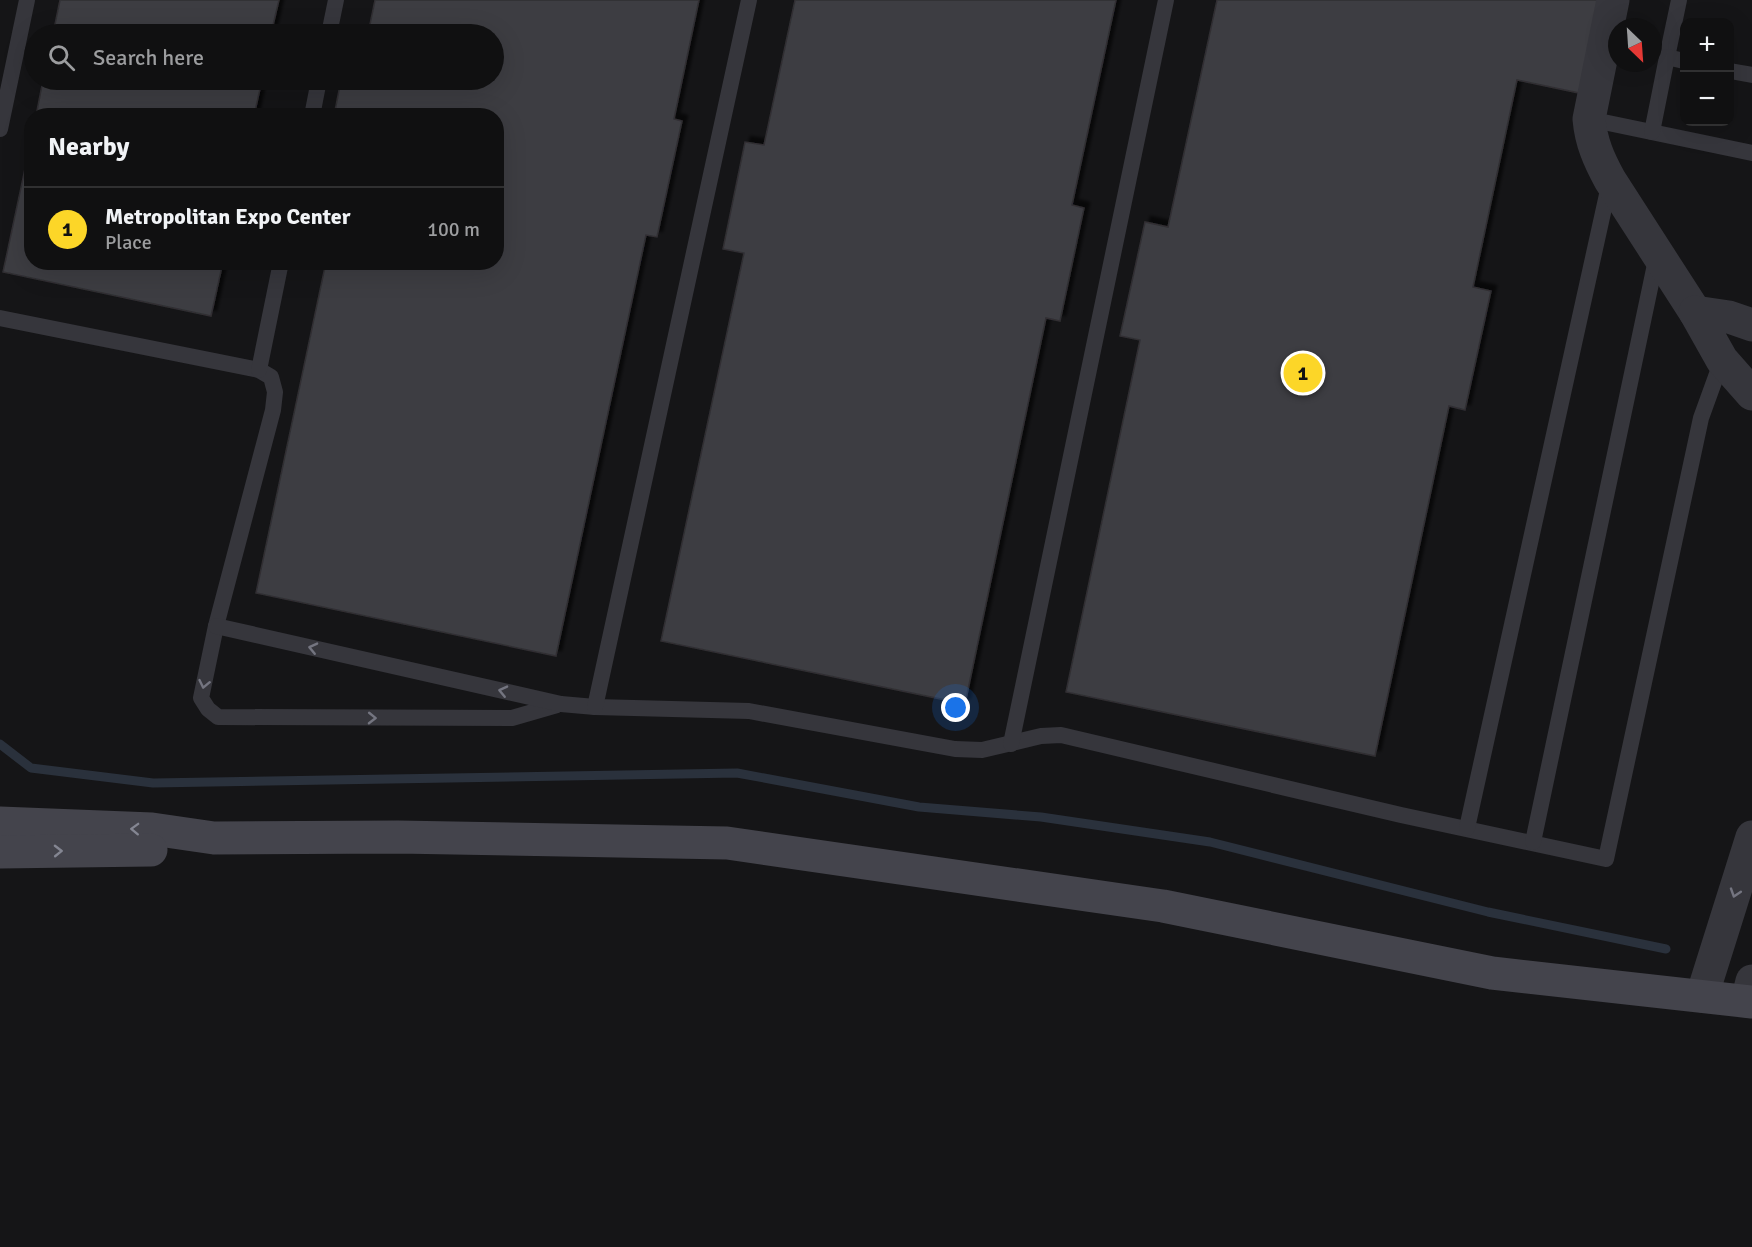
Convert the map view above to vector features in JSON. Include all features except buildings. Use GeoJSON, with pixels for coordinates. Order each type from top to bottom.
{"type":"FeatureCollection","features":[{"type":"Feature","properties":{"kind":"street"},"geometry":{"type":"LineString","coordinates":[[1613,0],[1589,119],[1590,136],[1610,180],[1658,251],[1722,360],[1752,394]]}},
{"type":"Feature","properties":{"kind":"street"},"geometry":{"type":"LineString","coordinates":[[1695,312],[1729,317],[1752,325]]}},
{"type":"Feature","properties":{"kind":"street"},"geometry":{"type":"LineString","coordinates":[[0,823],[152,829],[214,838],[398,837],[727,843],[1163,906],[1492,973],[1702,996],[1750,994]]}},
{"type":"Feature","properties":{"kind":"street"},"geometry":{"type":"LineString","coordinates":[[1702,996],[1752,837]]}},
{"type":"Feature","properties":{"kind":"street"},"geometry":{"type":"LineString","coordinates":[[0,852],[151,850],[214,838]]}},
{"type":"Feature","properties":{"kind":"lane"},"geometry":{"type":"LineString","coordinates":[[0,129],[27,0]]}},
{"type":"Feature","properties":{"kind":"lane"},"geometry":{"type":"LineString","coordinates":[[331,24],[336,0]]}},
{"type":"Feature","properties":{"kind":"lane"},"geometry":{"type":"LineString","coordinates":[[595,707],[748,0]]}},
{"type":"Feature","properties":{"kind":"lane"},"geometry":{"type":"LineString","coordinates":[[1011,744],[1166,0]]}},
{"type":"Feature","properties":{"kind":"lane"},"geometry":{"type":"LineString","coordinates":[[1652,132],[1679,0]]}},
{"type":"Feature","properties":{"kind":"lane"},"geometry":{"type":"LineString","coordinates":[[1667,57],[1680,60]]}},
{"type":"Feature","properties":{"kind":"lane"},"geometry":{"type":"LineString","coordinates":[[1734,72],[1752,75]]}},
{"type":"Feature","properties":{"kind":"lane"},"geometry":{"type":"LineString","coordinates":[[314,108],[317,90]]}},
{"type":"Feature","properties":{"kind":"lane"},"geometry":{"type":"LineString","coordinates":[[1589,119],[1752,153]]}},
{"type":"Feature","properties":{"kind":"lane"},"geometry":{"type":"LineString","coordinates":[[1467,828],[1610,180]]}},
{"type":"Feature","properties":{"kind":"lane"},"geometry":{"type":"LineString","coordinates":[[1533,842],[1658,251]]}},
{"type":"Feature","properties":{"kind":"lane"},"geometry":{"type":"LineString","coordinates":[[259,370],[279,270]]}},
{"type":"Feature","properties":{"kind":"lane"},"geometry":{"type":"LineString","coordinates":[[0,318],[259,370],[271,377],[275,392],[273,410],[216,626],[201,698],[208,709],[218,717],[512,718],[561,704]]}},
{"type":"Feature","properties":{"kind":"lane"},"geometry":{"type":"LineString","coordinates":[[216,626],[561,704],[749,711],[955,749],[982,750],[1041,736],[1061,735],[1401,815],[1606,859],[1701,418],[1722,360]]}},
{"type":"Feature","properties":{"kind":"waterway"},"geometry":{"type":"LineString","coordinates":[[0,744],[31,768],[153,783],[737,773],[919,807],[1041,817],[1210,842],[1488,912],[1666,949]]}},
{"type":"Feature","properties":{"kind":"place","name":"Metropolitan Expo Center"},"geometry":{"type":"Point","coordinates":[1303,373]}}]}
